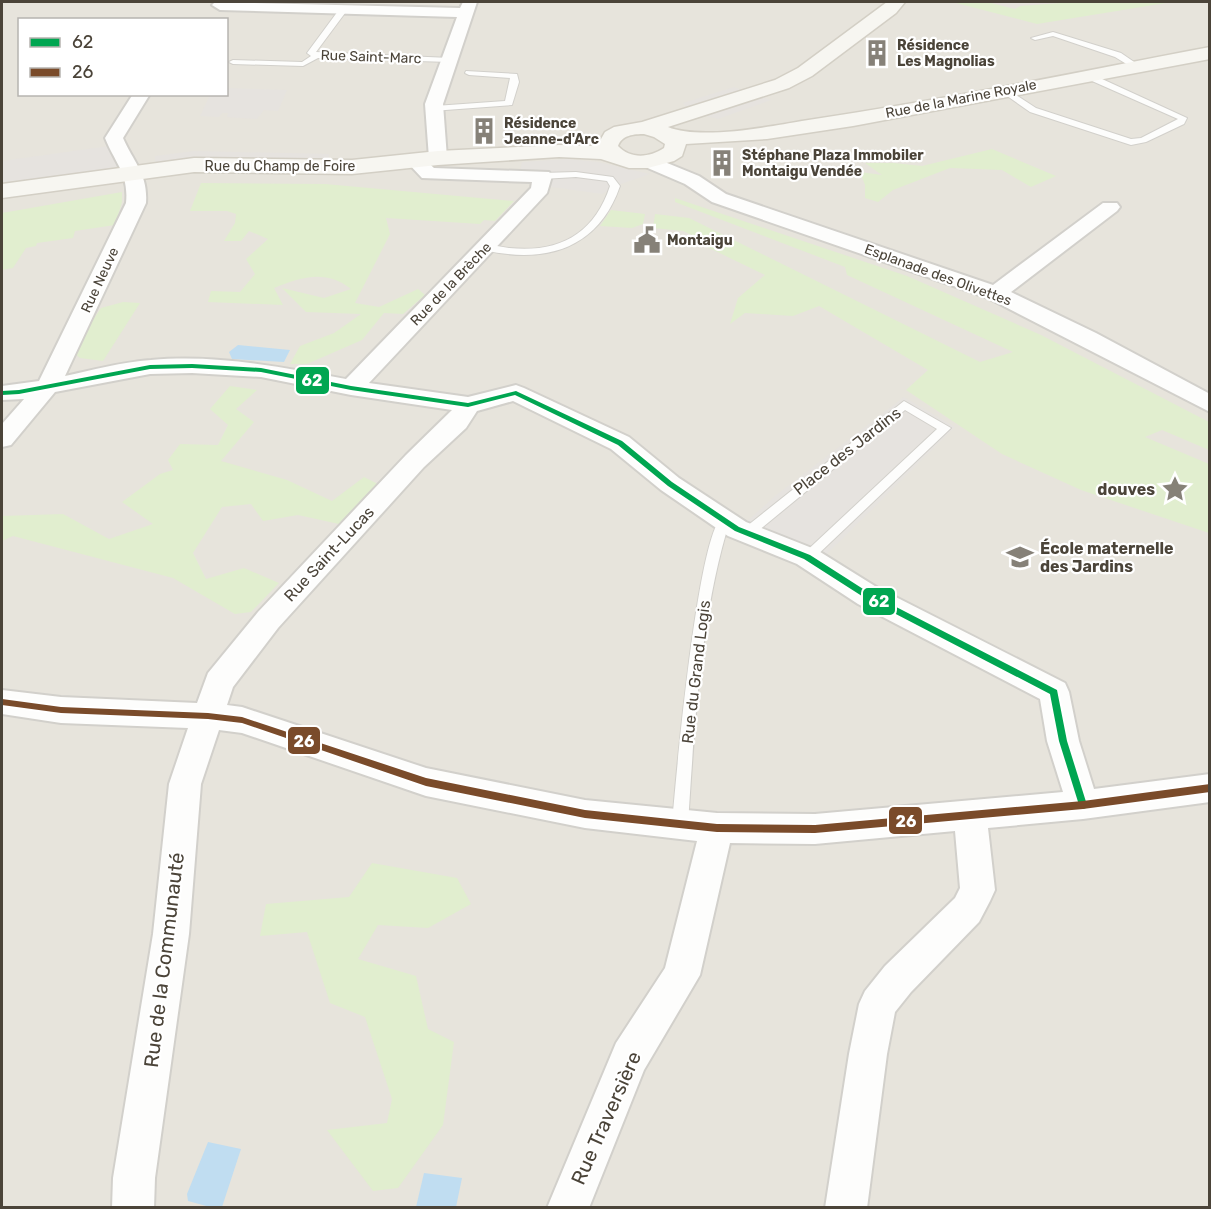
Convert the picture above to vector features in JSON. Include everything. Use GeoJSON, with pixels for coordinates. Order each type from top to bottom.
{"type":"FeatureCollection","features":[{"type":"Feature","properties":{"kind":"main road"},"geometry":{"type":"LineString","coordinates":[[612,148],[612,136],[625,130],[644,128],[782,84],[805,72],[890,9],[896,2]]}},
{"type":"Feature","properties":{"kind":"main road","name":"Rue de la Marine Royale"},"geometry":{"type":"LineString","coordinates":[[650,162],[672,144],[853,120],[1209,52]]}},
{"type":"Feature","properties":{"kind":"main road"},"geometry":{"type":"LineString","coordinates":[[644,128],[672,144],[685,115]]}},
{"type":"Feature","properties":{"kind":"main road","name":"Rue du Champ de Foire"},"geometry":{"type":"LineString","coordinates":[[2,191],[194,165],[340,167],[438,158],[559,151],[601,153],[612,148],[631,161],[650,162]]}},
{"type":"Feature","properties":{"kind":"street"},"geometry":{"type":"LineString","coordinates":[[218,6],[344,9],[467,7],[434,104],[438,158]]}},
{"type":"Feature","properties":{"kind":"street"},"geometry":{"type":"LineString","coordinates":[[134,173],[114,138],[141,96]]}},
{"type":"Feature","properties":{"kind":"street","name":"Esplanade des Olivettes"},"geometry":{"type":"LineString","coordinates":[[672,144],[692,180]]}},
{"type":"Feature","properties":{"kind":"street"},"geometry":{"type":"LineString","coordinates":[[415,161],[429,174],[542,176]]}},
{"type":"Feature","properties":{"kind":"street","name":"Esplanade des Olivettes"},"geometry":{"type":"LineString","coordinates":[[650,162],[692,180],[718,198],[996,293],[1088,338],[1209,404]]}},
{"type":"Feature","properties":{"kind":"street","name":"Rue Neuve"},"geometry":{"type":"LineString","coordinates":[[2,439],[49,385],[136,203],[138,187],[134,173]]}},
{"type":"Feature","properties":{"kind":"street","name":"Rue de la Brèche"},"geometry":{"type":"LineString","coordinates":[[351,388],[487,248],[540,189],[542,176]]}},
{"type":"Feature","properties":{"kind":"street"},"geometry":{"type":"LineString","coordinates":[[996,293],[1110,207]]}},
{"type":"Feature","properties":{"kind":"street"},"geometry":{"type":"LineString","coordinates":[[2,393],[19,392],[150,367],[192,366],[261,370],[351,388],[468,405],[516,393],[620,443],[670,484],[736,526],[807,557],[868,596],[1054,692],[1063,741],[1083,805]]}},
{"type":"Feature","properties":{"kind":"street","name":"Rue Saint-Lucas"},"geometry":{"type":"LineString","coordinates":[[208,716],[219,682],[268,620],[415,461],[458,422],[468,405]]}},
{"type":"Feature","properties":{"kind":"street"},"geometry":{"type":"LineString","coordinates":[[2,702],[61,710],[208,716],[242,720],[426,782],[585,814],[717,828],[815,829],[1083,805],[1209,788]]}},
{"type":"Feature","properties":{"kind":"street","name":"Rue de la Communauté"},"geometry":{"type":"LineString","coordinates":[[133,1208],[134,1178],[171,934],[185,784],[208,716]]}},
{"type":"Feature","properties":{"kind":"street"},"geometry":{"type":"LineString","coordinates":[[846,1208],[868,1054],[878,1004],[898,979],[967,910],[978,890],[970,815]]}},
{"type":"Feature","properties":{"kind":"street","name":"Rue Traversière"},"geometry":{"type":"LineString","coordinates":[[568,1208],[630,1057],[682,975],[717,828]]}},
{"type":"Feature","properties":{"kind":"lane","name":"Rue Saint-Marc"},"geometry":{"type":"LineString","coordinates":[[344,9],[311,53],[317,56],[450,60]]}},
{"type":"Feature","properties":{"kind":"lane"},"geometry":{"type":"LineString","coordinates":[[1035,38],[1053,34],[1118,55],[1136,66]]}},
{"type":"Feature","properties":{"kind":"lane"},"geometry":{"type":"LineString","coordinates":[[233,62],[303,64],[317,56]]}},
{"type":"Feature","properties":{"kind":"lane"},"geometry":{"type":"LineString","coordinates":[[435,109],[510,103],[515,82],[514,76],[469,73]]}},
{"type":"Feature","properties":{"kind":"lane"},"geometry":{"type":"LineString","coordinates":[[1004,91],[1033,110],[1131,142],[1143,140],[1181,122],[1183,118],[1086,75]]}},
{"type":"Feature","properties":{"kind":"lane"},"geometry":{"type":"LineString","coordinates":[[487,248],[537,253],[569,244],[583,235],[593,224],[611,199],[615,186],[610,179],[592,175],[572,173],[542,176]]}},
{"type":"Feature","properties":{"kind":"lane","name":"Place des Jardins"},"geometry":{"type":"LineString","coordinates":[[736,526],[904,405],[945,428],[807,557]]}},
{"type":"Feature","properties":{"kind":"lane","name":"Rue du Grand Logis"},"geometry":{"type":"LineString","coordinates":[[680,825],[682,785],[708,579],[736,526]]}},
{"type":"Feature","properties":{"kind":"shaded area"},"geometry":{"type":"Polygon","coordinates":[[[2,2],[1209,2],[1209,1207],[2,1208],[2,2]]]}},
{"type":"Feature","properties":{"kind":"shaded area"},"geometry":{"type":"Polygon","coordinates":[[[734,87],[771,100],[718,119],[691,113],[683,103],[734,87]]]}},
{"type":"Feature","properties":{"kind":"shaded area"},"geometry":{"type":"Polygon","coordinates":[[[228,88],[287,90],[278,111],[264,110],[257,119],[227,117],[228,113],[222,113],[219,117],[200,116],[210,96],[228,96],[228,88]]]}},
{"type":"Feature","properties":{"kind":"shaded area"},"geometry":{"type":"Polygon","coordinates":[[[116,145],[130,173],[2,191],[2,161],[116,145]]]}},
{"type":"Feature","properties":{"kind":"shaded area"},"geometry":{"type":"Polygon","coordinates":[[[194,151],[329,154],[329,168],[160,169],[155,163],[155,156],[194,151]]]}},
{"type":"Feature","properties":{"kind":"shaded area"},"geometry":{"type":"Polygon","coordinates":[[[567,159],[598,162],[650,174],[615,186],[602,194],[552,187],[542,176],[519,176],[522,162],[567,159]]]}},
{"type":"Feature","properties":{"kind":"shaded area"},"geometry":{"type":"Polygon","coordinates":[[[904,397],[955,427],[824,557],[744,524],[775,496],[904,397]]]}},
{"type":"Feature","properties":{"kind":"green space"},"geometry":{"type":"Polygon","coordinates":[[[952,2],[987,2],[1015,9],[1020,6],[1074,2],[1172,2],[1037,24],[952,2]]]}},
{"type":"Feature","properties":{"kind":"green space"},"geometry":{"type":"Polygon","coordinates":[[[992,149],[1056,176],[1031,187],[1002,170],[950,168],[893,190],[878,202],[865,198],[865,185],[860,172],[882,175],[865,163],[922,166],[992,149]]]}},
{"type":"Feature","properties":{"kind":"green space"},"geometry":{"type":"Polygon","coordinates":[[[201,183],[325,184],[514,201],[495,221],[484,220],[480,224],[386,218],[390,234],[355,303],[379,307],[418,289],[425,295],[403,314],[384,313],[362,340],[307,364],[290,364],[300,346],[334,333],[361,314],[306,312],[282,288],[324,298],[351,289],[332,279],[313,277],[274,288],[283,305],[208,302],[211,291],[240,292],[255,274],[246,259],[268,239],[249,231],[241,241],[224,241],[235,223],[236,214],[227,211],[190,211],[201,183]]]}},
{"type":"Feature","properties":{"kind":"green space"},"geometry":{"type":"Polygon","coordinates":[[[122,192],[122,202],[115,225],[75,231],[73,238],[37,243],[36,246],[26,248],[13,268],[2,270],[2,213],[122,192]]]}},
{"type":"Feature","properties":{"kind":"green space","name":"douves"},"geometry":{"type":"Polygon","coordinates":[[[675,198],[907,276],[1041,335],[1209,422],[1209,450],[1162,430],[1145,437],[1209,464],[1209,533],[1081,490],[1002,454],[906,390],[928,370],[819,306],[793,316],[745,313],[730,324],[738,298],[765,275],[705,246],[705,241],[683,231],[653,228],[655,214],[689,218],[980,362],[1013,352],[847,275],[845,267],[675,202],[675,198]]]}},
{"type":"Feature","properties":{"kind":"green space"},"geometry":{"type":"Polygon","coordinates":[[[611,210],[645,214],[643,224],[632,228],[600,226],[611,210]]]}},
{"type":"Feature","properties":{"kind":"green space"},"geometry":{"type":"Polygon","coordinates":[[[123,302],[140,303],[103,361],[80,358],[72,351],[101,308],[123,302]]]}},
{"type":"Feature","properties":{"kind":"green space"},"geometry":{"type":"Polygon","coordinates":[[[230,386],[257,390],[236,409],[254,422],[221,461],[287,480],[332,501],[364,477],[378,484],[339,524],[298,515],[263,521],[251,504],[222,507],[193,553],[206,579],[244,568],[279,583],[251,612],[235,614],[173,578],[13,536],[2,541],[2,516],[63,514],[109,539],[153,524],[122,502],[160,474],[173,470],[168,460],[180,444],[218,445],[228,425],[210,409],[230,386]]]}},
{"type":"Feature","properties":{"kind":"green space"},"geometry":{"type":"Polygon","coordinates":[[[372,863],[457,878],[471,904],[428,928],[378,925],[358,959],[416,976],[428,1029],[454,1042],[443,1125],[398,1188],[373,1191],[327,1130],[387,1123],[392,1099],[365,1017],[330,1003],[307,932],[260,936],[266,904],[349,897],[372,863]]]}},
{"type":"Feature","properties":{"kind":"water"},"geometry":{"type":"Polygon","coordinates":[[[238,345],[290,350],[284,362],[232,359],[229,352],[238,345]]]}},
{"type":"Feature","properties":{"kind":"water"},"geometry":{"type":"Polygon","coordinates":[[[208,1142],[241,1149],[222,1207],[210,1207],[188,1201],[187,1194],[208,1142]]]}},
{"type":"Feature","properties":{"kind":"water"},"geometry":{"type":"Polygon","coordinates":[[[424,1173],[462,1178],[456,1207],[416,1207],[424,1173]]]}},
{"type":"Feature","properties":{"kind":"transit line","name":"62"},"geometry":{"type":"LineString","coordinates":[[2,393],[19,392],[150,367],[192,366],[261,370],[351,388],[468,405],[516,393],[620,443],[670,484],[737,529],[807,557],[868,596],[1054,692],[1063,741],[1083,805]]}},
{"type":"Feature","properties":{"kind":"transit line","name":"26"},"geometry":{"type":"LineString","coordinates":[[2,702],[61,710],[208,716],[242,720],[426,782],[585,814],[717,828],[815,829],[1083,805],[1210,788]]}},
{"type":"Feature","properties":{"kind":"place","name":"Résidence Les Magnolias"},"geometry":{"type":"Point","coordinates":[877,53]}},
{"type":"Feature","properties":{"kind":"place","name":"Résidence Jeanne-d'Arc"},"geometry":{"type":"Point","coordinates":[484,131]}},
{"type":"Feature","properties":{"kind":"place","name":"Stéphane Plaza Immobiler Montaigu Vendée"},"geometry":{"type":"Point","coordinates":[722,163]}},
{"type":"Feature","properties":{"kind":"place","name":"Montaigu"},"geometry":{"type":"Point","coordinates":[647,240]}},
{"type":"Feature","properties":{"kind":"place","name":"douves"},"geometry":{"type":"Point","coordinates":[1175,489]}},
{"type":"Feature","properties":{"kind":"place","name":"École maternelle des Jardins"},"geometry":{"type":"Point","coordinates":[1020,557]}}]}
